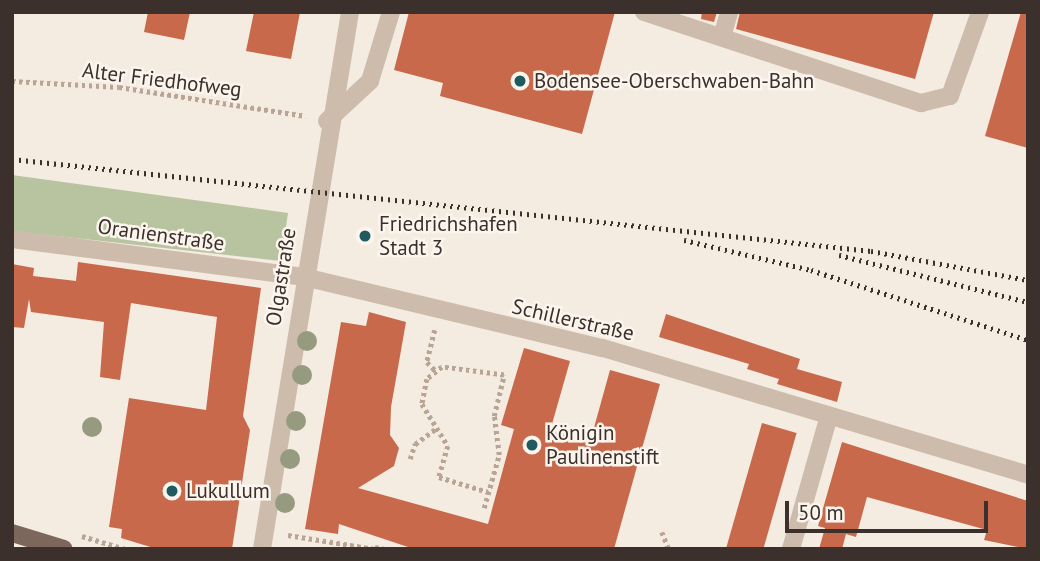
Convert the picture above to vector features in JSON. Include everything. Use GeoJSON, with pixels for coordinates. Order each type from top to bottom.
{"type":"FeatureCollection","features":[{"type":"Feature","properties":{"kind":"main road"},"geometry":{"type":"LineString","coordinates":[[12,533],[64,549]]}},
{"type":"Feature","properties":{"kind":"street","name":"Olgastraße"},"geometry":{"type":"LineString","coordinates":[[262,549],[327,121],[349,12]]}},
{"type":"Feature","properties":{"kind":"street"},"geometry":{"type":"LineString","coordinates":[[327,121],[370,81],[391,12]]}},
{"type":"Feature","properties":{"kind":"street"},"geometry":{"type":"LineString","coordinates":[[644,12],[921,103],[950,96],[980,12]]}},
{"type":"Feature","properties":{"kind":"street"},"geometry":{"type":"LineString","coordinates":[[722,37],[729,12]]}},
{"type":"Feature","properties":{"kind":"street","name":"Oranienstraße"},"geometry":{"type":"LineString","coordinates":[[12,239],[304,277]]}},
{"type":"Feature","properties":{"kind":"street","name":"Schillerstraße"},"geometry":{"type":"LineString","coordinates":[[304,277],[603,348],[1028,475]]}},
{"type":"Feature","properties":{"kind":"street"},"geometry":{"type":"LineString","coordinates":[[791,549],[830,416]]}},
{"type":"Feature","properties":{"kind":"path","name":"Alter Friedhofweg"},"geometry":{"type":"LineString","coordinates":[[12,80],[119,87],[307,117]]}},
{"type":"Feature","properties":{"kind":"path"},"geometry":{"type":"LineString","coordinates":[[434,335],[427,362],[436,372]]}},
{"type":"Feature","properties":{"kind":"path"},"geometry":{"type":"LineString","coordinates":[[484,508],[499,455],[494,416],[504,375],[456,364],[427,379],[422,404],[448,446],[439,477],[488,492]]}},
{"type":"Feature","properties":{"kind":"path"},"geometry":{"type":"LineString","coordinates":[[410,459],[415,444],[437,428]]}},
{"type":"Feature","properties":{"kind":"path"},"geometry":{"type":"LineString","coordinates":[[662,532],[669,549]]}},
{"type":"Feature","properties":{"kind":"path"},"geometry":{"type":"LineString","coordinates":[[288,535],[385,549]]}},
{"type":"Feature","properties":{"kind":"green space"},"geometry":{"type":"Polygon","coordinates":[[[12,175],[288,213],[281,261],[12,231],[12,175]]]}},
{"type":"Feature","properties":{"kind":"building"},"geometry":{"type":"Polygon","coordinates":[[[148,12],[190,12],[184,40],[144,32],[148,12]]]}},
{"type":"Feature","properties":{"kind":"building"},"geometry":{"type":"Polygon","coordinates":[[[254,12],[300,12],[291,59],[246,51],[254,12]]]}},
{"type":"Feature","properties":{"kind":"building","name":"Bodensee-Oberschwaben-Bahn"},"geometry":{"type":"Polygon","coordinates":[[[409,12],[615,12],[582,134],[440,96],[443,83],[394,70],[409,12]]]}},
{"type":"Feature","properties":{"kind":"building"},"geometry":{"type":"Polygon","coordinates":[[[702,12],[717,12],[714,22],[701,19],[702,12]]]}},
{"type":"Feature","properties":{"kind":"building"},"geometry":{"type":"Polygon","coordinates":[[[740,12],[934,12],[915,79],[736,29],[740,12]]]}},
{"type":"Feature","properties":{"kind":"building"},"geometry":{"type":"Polygon","coordinates":[[[1021,12],[1028,12],[1028,148],[985,136],[1021,12]]]}},
{"type":"Feature","properties":{"kind":"building"},"geometry":{"type":"Polygon","coordinates":[[[78,262],[261,288],[243,416],[250,430],[232,549],[157,549],[121,538],[122,529],[109,527],[129,398],[206,410],[217,317],[131,303],[120,380],[100,377],[104,322],[31,312],[29,299],[24,328],[12,327],[12,264],[34,268],[33,276],[76,281],[78,262]]]}},
{"type":"Feature","properties":{"kind":"building"},"geometry":{"type":"Polygon","coordinates":[[[369,312],[406,322],[391,407],[390,435],[399,448],[394,466],[358,488],[488,524],[514,429],[501,425],[524,348],[570,361],[550,431],[590,442],[610,370],[660,384],[614,549],[414,549],[339,524],[338,534],[305,529],[341,322],[366,326],[369,312]]]}},
{"type":"Feature","properties":{"kind":"building"},"geometry":{"type":"Polygon","coordinates":[[[666,314],[800,359],[797,369],[842,382],[837,402],[777,384],[779,379],[747,369],[749,364],[659,337],[666,314]]]}},
{"type":"Feature","properties":{"kind":"building"},"geometry":{"type":"Polygon","coordinates":[[[762,423],[797,433],[763,549],[726,549],[762,423]]]}},
{"type":"Feature","properties":{"kind":"building"},"geometry":{"type":"Polygon","coordinates":[[[842,442],[1028,501],[1028,549],[984,540],[987,530],[867,497],[856,537],[846,534],[842,549],[819,549],[825,528],[818,526],[842,442]]]}},
{"type":"Feature","properties":{"kind":"railway"},"geometry":{"type":"LineString","coordinates":[[12,159],[871,251],[1028,280]]}},
{"type":"Feature","properties":{"kind":"railway"},"geometry":{"type":"LineString","coordinates":[[684,240],[811,270],[1028,340]]}},
{"type":"Feature","properties":{"kind":"railway"},"geometry":{"type":"LineString","coordinates":[[839,255],[1028,302]]}},
{"type":"Feature","properties":{"kind":"place","name":"Bodensee-Oberschwaben-Bahn"},"geometry":{"type":"Point","coordinates":[520,81]}},
{"type":"Feature","properties":{"kind":"place","name":"Friedrichshafen Stadt 3"},"geometry":{"type":"Point","coordinates":[365,236]}},
{"type":"Feature","properties":{"kind":"place","name":"Königin Paulinenstift"},"geometry":{"type":"Point","coordinates":[532,445]}},
{"type":"Feature","properties":{"kind":"place","name":"Lukullum"},"geometry":{"type":"Point","coordinates":[172,491]}}]}
